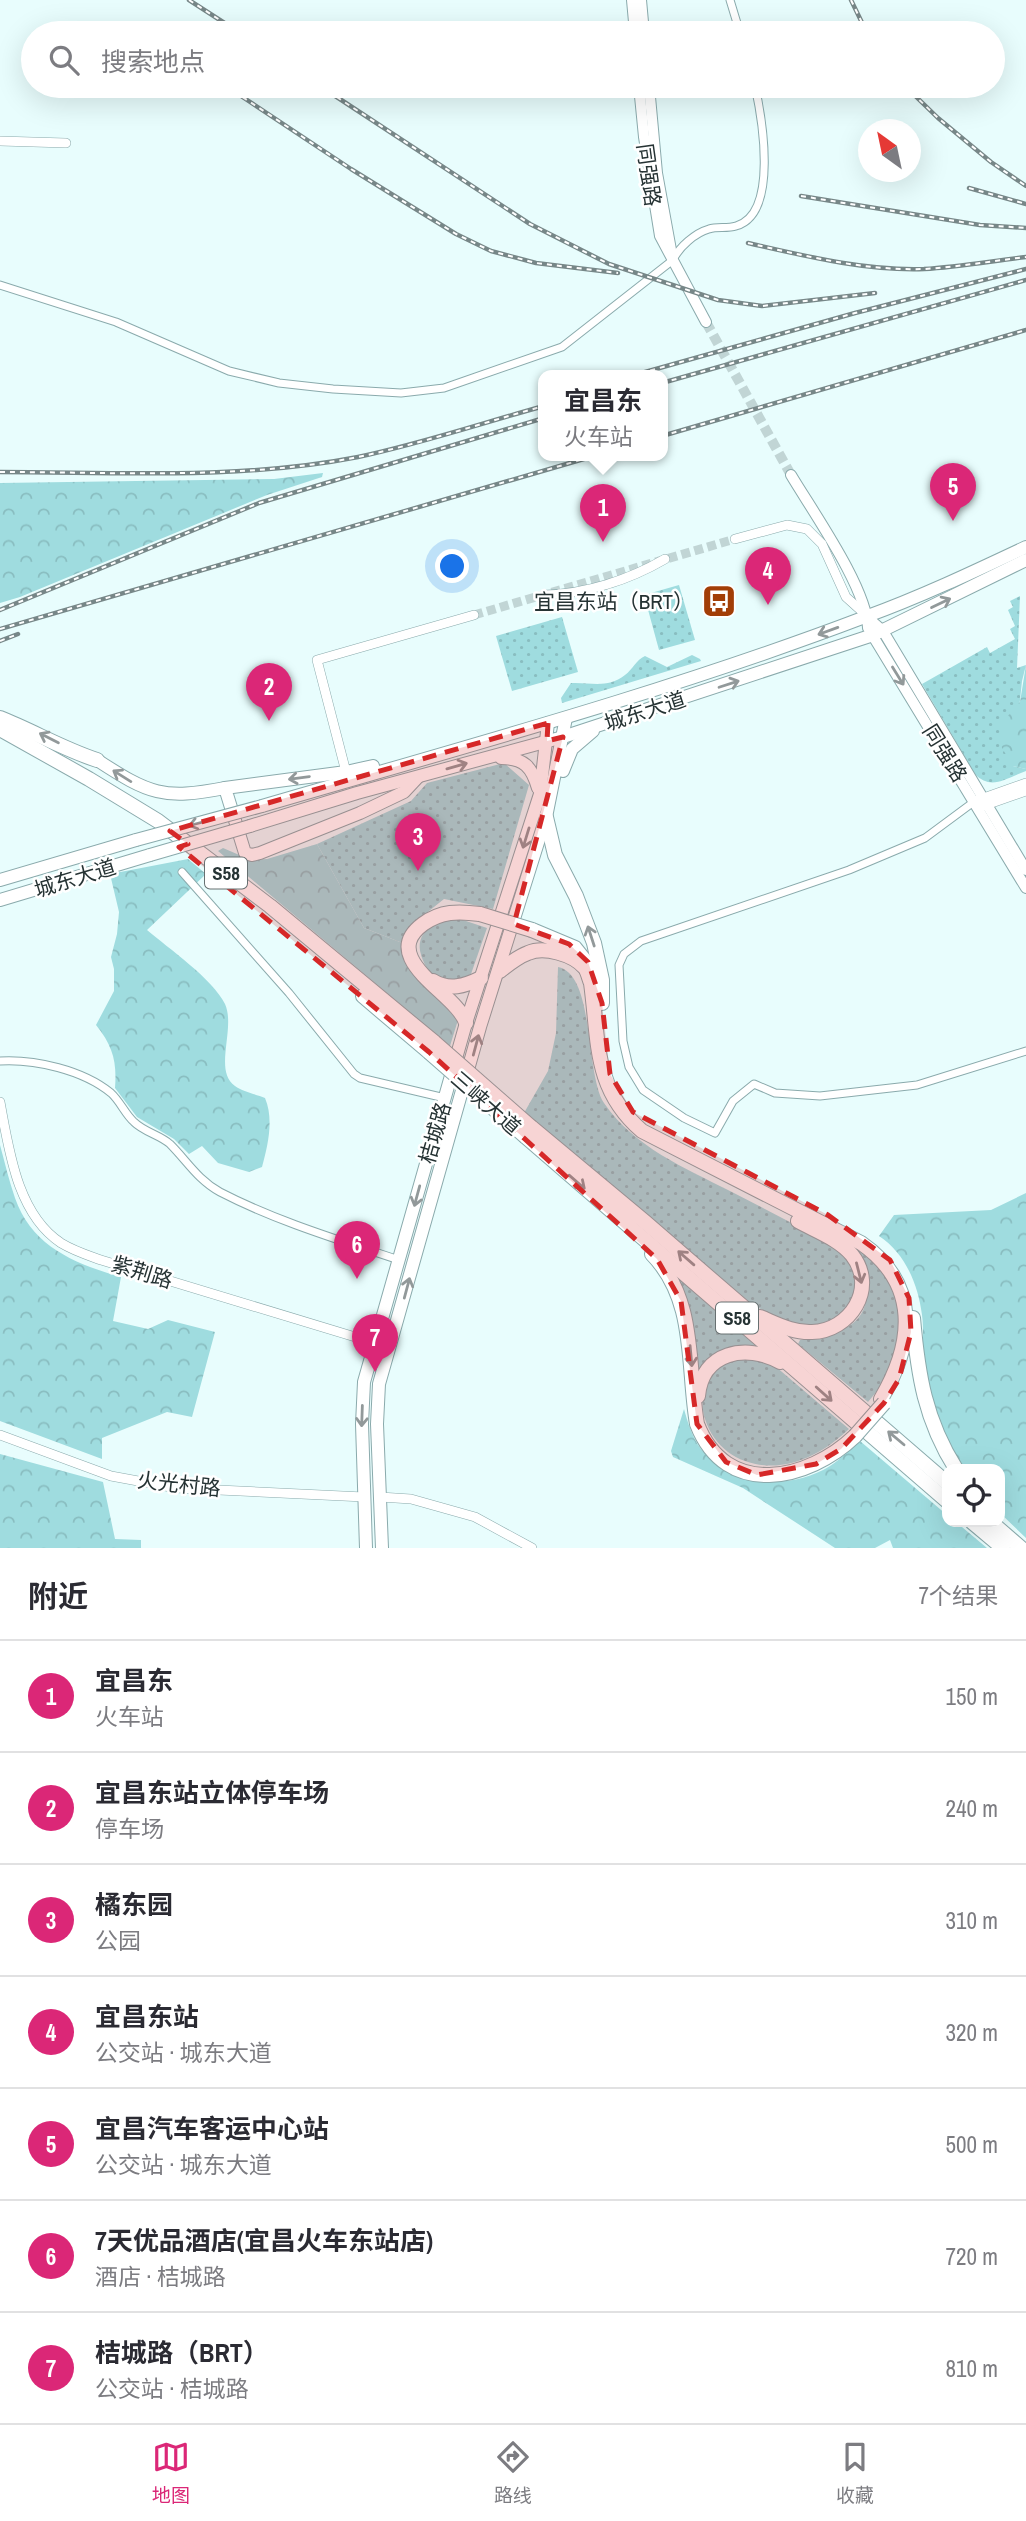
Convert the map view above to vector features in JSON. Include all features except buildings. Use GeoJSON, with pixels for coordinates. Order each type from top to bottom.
{"type":"FeatureCollection","features":[{"type":"Feature","properties":{"kind":"highway"},"geometry":{"type":"LineString","coordinates":[[0,718],[29,729],[72,752],[97,760]]}},
{"type":"Feature","properties":{"kind":"highway","name":"三峡大道"},"geometry":{"type":"LineString","coordinates":[[0,729],[158,821],[270,906],[528,1132],[614,1215],[642,1236],[942,1496]]}},
{"type":"Feature","properties":{"kind":"highway","name":"三峡大道"},"geometry":{"type":"LineString","coordinates":[[0,740],[82,784],[152,827],[261,909],[432,1047]]}},
{"type":"Feature","properties":{"kind":"highway"},"geometry":{"type":"LineString","coordinates":[[546,817],[555,856],[576,896],[594,943],[602,980],[610,1074],[617,1091],[647,1123],[828,1215],[878,1244],[892,1258],[911,1298],[919,1378],[925,1405],[941,1446],[953,1464]]}},
{"type":"Feature","properties":{"kind":"highway"},"geometry":{"type":"LineString","coordinates":[[466,1023],[462,1013],[416,968],[410,952],[415,931],[432,918],[446,912],[460,911],[480,916],[569,944],[584,956],[592,968],[602,1003]]}},
{"type":"Feature","properties":{"kind":"highway"},"geometry":{"type":"LineString","coordinates":[[480,916],[435,920],[418,934],[414,949],[418,964],[439,985],[454,987],[481,978]]}},
{"type":"Feature","properties":{"kind":"highway"},"geometry":{"type":"LineString","coordinates":[[531,932],[569,948],[582,960],[591,983],[604,1079],[621,1109],[642,1131],[720,1180],[842,1245],[859,1266],[862,1279],[859,1301],[843,1323],[828,1330],[799,1332],[743,1309]]}},
{"type":"Feature","properties":{"kind":"highway"},"geometry":{"type":"LineString","coordinates":[[500,971],[513,960],[540,950],[561,954],[586,969]]}},
{"type":"Feature","properties":{"kind":"highway"},"geometry":{"type":"LineString","coordinates":[[642,1131],[861,1243],[886,1265],[901,1292],[907,1314],[905,1344],[883,1401]]}},
{"type":"Feature","properties":{"kind":"highway","name":"三峡大道"},"geometry":{"type":"LineString","coordinates":[[528,1132],[645,1222],[942,1479]]}},
{"type":"Feature","properties":{"kind":"highway"},"geometry":{"type":"LineString","coordinates":[[614,1215],[657,1259],[676,1290],[690,1343],[697,1424],[702,1436],[712,1450],[726,1462],[747,1473],[780,1475],[799,1471],[827,1459],[883,1401],[899,1378],[907,1356],[911,1332],[909,1298],[890,1260],[860,1234]]}},
{"type":"Feature","properties":{"kind":"highway"},"geometry":{"type":"LineString","coordinates":[[799,1372],[770,1356],[750,1351],[723,1357],[706,1373],[698,1391],[699,1415],[710,1439],[737,1463],[763,1470],[781,1470],[819,1457],[853,1434]]}},
{"type":"Feature","properties":{"kind":"highway"},"geometry":{"type":"LineString","coordinates":[[978,1527],[1003,1548]]}},
{"type":"Feature","properties":{"kind":"highway"},"geometry":{"type":"LineString","coordinates":[[997,1527],[1021,1548]]}},
{"type":"Feature","properties":{"kind":"main road"},"geometry":{"type":"LineString","coordinates":[[632,0],[634,21]]}},
{"type":"Feature","properties":{"kind":"main road"},"geometry":{"type":"LineString","coordinates":[[641,0],[643,21]]}},
{"type":"Feature","properties":{"kind":"main road","name":"同强路"},"geometry":{"type":"LineString","coordinates":[[640,98],[656,222],[663,245],[706,322]]}},
{"type":"Feature","properties":{"kind":"main road","name":"同强路"},"geometry":{"type":"LineString","coordinates":[[650,98],[657,173],[673,260]]}},
{"type":"Feature","properties":{"kind":"main road","name":"同强路"},"geometry":{"type":"LineString","coordinates":[[791,475],[857,587],[868,628],[878,633],[981,803],[1026,870]]}},
{"type":"Feature","properties":{"kind":"main road"},"geometry":{"type":"LineString","coordinates":[[976,570],[1026,538]]}},
{"type":"Feature","properties":{"kind":"main road","name":"城东大道"},"geometry":{"type":"LineString","coordinates":[[0,880],[548,723],[727,667],[867,617],[1026,547]]}},
{"type":"Feature","properties":{"kind":"main road","name":"城东大道"},"geometry":{"type":"LineString","coordinates":[[0,900],[357,793],[604,724],[878,633],[1026,560]]}},
{"type":"Feature","properties":{"kind":"main road"},"geometry":{"type":"LineString","coordinates":[[985,582],[1026,566]]}},
{"type":"Feature","properties":{"kind":"main road","name":"桔城路"},"geometry":{"type":"LineString","coordinates":[[382,1548],[377,1424],[379,1384],[481,1027],[546,817],[564,737],[565,718]]}},
{"type":"Feature","properties":{"kind":"main road","name":"桔城路"},"geometry":{"type":"LineString","coordinates":[[366,1548],[362,1424],[364,1382],[466,1023],[540,794],[548,723]]}},
{"type":"Feature","properties":{"kind":"main road"},"geometry":{"type":"LineString","coordinates":[[546,817],[572,749],[583,737],[604,724]]}},
{"type":"Feature","properties":{"kind":"main road"},"geometry":{"type":"LineString","coordinates":[[97,760],[130,781],[161,794],[188,794],[346,772],[509,734]]}},
{"type":"Feature","properties":{"kind":"main road"},"geometry":{"type":"LineString","coordinates":[[486,758],[512,758],[523,761],[531,767],[540,794]]}},
{"type":"Feature","properties":{"kind":"main road"},"geometry":{"type":"LineString","coordinates":[[225,788],[245,853],[252,855],[360,813],[404,792],[418,777]]}},
{"type":"Feature","properties":{"kind":"main road","name":"同强路"},"geometry":{"type":"LineString","coordinates":[[981,803],[1026,888]]}},
{"type":"Feature","properties":{"kind":"street"},"geometry":{"type":"LineString","coordinates":[[730,0],[736,21]]}},
{"type":"Feature","properties":{"kind":"street"},"geometry":{"type":"LineString","coordinates":[[0,285],[116,322],[229,371],[279,383],[401,393],[444,388],[562,347],[673,260],[678,249],[707,229],[737,226],[751,217],[759,201],[765,162],[763,123],[758,98]]}},
{"type":"Feature","properties":{"kind":"street"},"geometry":{"type":"LineString","coordinates":[[0,141],[66,143]]}},
{"type":"Feature","properties":{"kind":"street"},"geometry":{"type":"LineString","coordinates":[[735,539],[787,525],[800,526],[816,536],[822,544],[846,597],[867,617]]}},
{"type":"Feature","properties":{"kind":"street"},"geometry":{"type":"LineString","coordinates":[[544,595],[568,595],[638,575],[664,559]]}},
{"type":"Feature","properties":{"kind":"street"},"geometry":{"type":"LineString","coordinates":[[346,772],[317,660],[474,615]]}},
{"type":"Feature","properties":{"kind":"street"},"geometry":{"type":"LineString","coordinates":[[1026,783],[981,803],[925,838],[849,870],[641,941],[624,954],[619,965],[624,1041],[629,1067],[643,1090],[684,1118],[715,1133],[733,1101],[754,1084],[775,1093],[820,1096],[918,1085],[1026,1051]]}},
{"type":"Feature","properties":{"kind":"street"},"geometry":{"type":"LineString","coordinates":[[981,803],[1026,791]]}},
{"type":"Feature","properties":{"kind":"street"},"geometry":{"type":"LineString","coordinates":[[182,872],[289,993],[354,1074],[360,1078],[445,1098]]}},
{"type":"Feature","properties":{"kind":"street"},"geometry":{"type":"LineString","coordinates":[[0,1061],[45,1064],[92,1081],[112,1095],[132,1121],[167,1141],[201,1181],[220,1192],[306,1228],[399,1260]]}},
{"type":"Feature","properties":{"kind":"street","name":"紫荆路"},"geometry":{"type":"LineString","coordinates":[[0,1102],[6,1134],[28,1205],[45,1229],[59,1242],[101,1260],[375,1343]]}},
{"type":"Feature","properties":{"kind":"street","name":"火光村路"},"geometry":{"type":"LineString","coordinates":[[0,1435],[111,1476],[176,1488],[365,1497]]}},
{"type":"Feature","properties":{"kind":"street"},"geometry":{"type":"LineString","coordinates":[[380,1497],[411,1499],[475,1517],[532,1548]]}},
{"type":"Feature","properties":{"kind":"highlighted area"},"geometry":{"type":"Polygon","coordinates":[[[548,723],[547,741],[563,737],[514,924],[569,944],[588,962],[602,1003],[610,1074],[633,1112],[828,1215],[890,1260],[909,1298],[911,1332],[899,1379],[884,1403],[841,1449],[816,1464],[757,1475],[726,1462],[697,1424],[681,1301],[657,1259],[429,1052],[179,847],[188,844],[170,831],[548,723]]]}},
{"type":"Feature","properties":{"kind":"green space"},"geometry":{"type":"Polygon","coordinates":[[[323,473],[322,477],[267,495],[0,603],[0,483],[274,479],[323,473]]]}},
{"type":"Feature","properties":{"kind":"green space"},"geometry":{"type":"Polygon","coordinates":[[[679,585],[695,640],[659,650],[644,595],[679,585]]]}},
{"type":"Feature","properties":{"kind":"green space"},"geometry":{"type":"Polygon","coordinates":[[[1020,596],[1017,668],[1026,665],[1013,766],[1026,771],[999,782],[987,782],[975,774],[922,684],[987,647],[990,653],[1015,639],[1010,629],[1015,626],[1008,610],[1013,607],[1010,601],[1020,596]]]}},
{"type":"Feature","properties":{"kind":"green space"},"geometry":{"type":"Polygon","coordinates":[[[562,617],[578,672],[512,691],[496,636],[562,617]]]}},
{"type":"Feature","properties":{"kind":"green space"},"geometry":{"type":"Polygon","coordinates":[[[692,655],[701,661],[562,703],[561,698],[571,683],[612,682],[625,675],[645,656],[667,667],[692,655]]]}},
{"type":"Feature","properties":{"kind":"green space"},"geometry":{"type":"Polygon","coordinates":[[[1026,665],[1026,769],[1013,766],[1002,748],[999,726],[1020,702],[1026,665]]]}},
{"type":"Feature","properties":{"kind":"green space"},"geometry":{"type":"Polygon","coordinates":[[[504,763],[529,785],[493,909],[444,899],[414,923],[405,944],[364,928],[317,844],[411,801],[427,783],[504,763]]]}},
{"type":"Feature","properties":{"kind":"green space"},"geometry":{"type":"Polygon","coordinates":[[[317,844],[364,928],[405,944],[421,982],[458,1020],[450,1046],[218,851],[223,848],[251,860],[267,859],[317,844]]]}},
{"type":"Feature","properties":{"kind":"green space"},"geometry":{"type":"Polygon","coordinates":[[[188,859],[206,874],[147,930],[201,974],[219,994],[228,1014],[225,1060],[229,1079],[238,1088],[265,1098],[270,1123],[266,1150],[262,1167],[249,1172],[218,1163],[202,1146],[189,1154],[174,1139],[137,1117],[115,1088],[113,1055],[96,1025],[114,991],[111,957],[119,912],[110,874],[188,859]]]}},
{"type":"Feature","properties":{"kind":"green space"},"geometry":{"type":"Polygon","coordinates":[[[449,919],[463,920],[487,928],[470,977],[454,981],[431,975],[420,947],[424,933],[449,919]]]}},
{"type":"Feature","properties":{"kind":"green space"},"geometry":{"type":"Polygon","coordinates":[[[558,967],[570,974],[578,987],[584,1005],[598,1089],[604,1103],[616,1118],[661,1155],[845,1251],[855,1269],[857,1281],[853,1299],[842,1312],[819,1324],[803,1325],[753,1305],[524,1113],[548,1071],[556,1033],[558,967]]]}},
{"type":"Feature","properties":{"kind":"green space"},"geometry":{"type":"Polygon","coordinates":[[[0,1145],[15,1198],[32,1229],[57,1251],[88,1266],[121,1277],[113,1321],[148,1329],[168,1320],[215,1332],[192,1417],[167,1412],[102,1438],[102,1459],[0,1421],[0,1145]]]}},
{"type":"Feature","properties":{"kind":"green space"},"geometry":{"type":"Polygon","coordinates":[[[1026,1193],[1026,1538],[1005,1518],[1005,1464],[962,1464],[949,1444],[930,1387],[917,1292],[903,1260],[879,1236],[894,1215],[991,1210],[1026,1193]]]}},
{"type":"Feature","properties":{"kind":"green space"},"geometry":{"type":"Polygon","coordinates":[[[859,1248],[877,1264],[890,1282],[898,1302],[901,1322],[893,1363],[868,1402],[798,1344],[800,1340],[831,1334],[851,1325],[864,1309],[864,1281],[856,1253],[859,1248]]]}},
{"type":"Feature","properties":{"kind":"green space"},"geometry":{"type":"Polygon","coordinates":[[[663,1262],[762,1348],[743,1348],[696,1383],[663,1262]]]}},
{"type":"Feature","properties":{"kind":"green space"},"geometry":{"type":"Polygon","coordinates":[[[751,1358],[775,1366],[849,1429],[827,1447],[787,1464],[759,1465],[731,1454],[710,1430],[702,1401],[712,1374],[725,1363],[751,1358]]]}},
{"type":"Feature","properties":{"kind":"green space"},"geometry":{"type":"Polygon","coordinates":[[[684,1409],[701,1449],[714,1462],[745,1478],[780,1482],[814,1474],[834,1463],[860,1441],[942,1511],[942,1527],[962,1527],[987,1548],[893,1548],[890,1540],[875,1548],[835,1548],[743,1488],[673,1457],[671,1451],[684,1409]]]}},
{"type":"Feature","properties":{"kind":"green space"},"geometry":{"type":"Polygon","coordinates":[[[0,1454],[103,1482],[115,1539],[141,1540],[141,1548],[0,1548],[0,1454]]]}},
{"type":"Feature","properties":{"kind":"tunnel"},"geometry":{"type":"LineString","coordinates":[[706,322],[791,475]]}},
{"type":"Feature","properties":{"kind":"tunnel"},"geometry":{"type":"LineString","coordinates":[[474,615],[735,539]]}},
{"type":"Feature","properties":{"kind":"railway"},"geometry":{"type":"LineString","coordinates":[[189,0],[221,21]]}},
{"type":"Feature","properties":{"kind":"railway"},"geometry":{"type":"LineString","coordinates":[[851,0],[861,21]]}},
{"type":"Feature","properties":{"kind":"railway"},"geometry":{"type":"LineString","coordinates":[[244,98],[351,169],[456,234],[491,251],[536,263],[618,273]]}},
{"type":"Feature","properties":{"kind":"railway"},"geometry":{"type":"LineString","coordinates":[[338,98],[530,224],[609,264],[718,300],[762,306],[875,293]]}},
{"type":"Feature","properties":{"kind":"railway"},"geometry":{"type":"LineString","coordinates":[[917,98],[991,162],[1026,186]]}},
{"type":"Feature","properties":{"kind":"railway"},"geometry":{"type":"LineString","coordinates":[[969,188],[1026,204]]}},
{"type":"Feature","properties":{"kind":"railway"},"geometry":{"type":"LineString","coordinates":[[801,196],[980,225],[1026,228]]}},
{"type":"Feature","properties":{"kind":"railway"},"geometry":{"type":"LineString","coordinates":[[748,243],[835,262],[880,268],[924,269],[1026,257]]}},
{"type":"Feature","properties":{"kind":"railway"},"geometry":{"type":"LineString","coordinates":[[652,370],[855,313],[1026,269]]}},
{"type":"Feature","properties":{"kind":"railway"},"geometry":{"type":"LineString","coordinates":[[668,381],[1026,280]]}},
{"type":"Feature","properties":{"kind":"railway"},"geometry":{"type":"LineString","coordinates":[[668,434],[1026,330]]}},
{"type":"Feature","properties":{"kind":"railway"},"geometry":{"type":"LineString","coordinates":[[0,472],[225,472],[314,464],[405,446],[538,408]]}},
{"type":"Feature","properties":{"kind":"railway"},"geometry":{"type":"LineString","coordinates":[[0,610],[259,503],[538,420]]}},
{"type":"Feature","properties":{"kind":"railway"},"geometry":{"type":"LineString","coordinates":[[0,629],[577,461]]}},
{"type":"Feature","properties":{"kind":"railway"},"geometry":{"type":"LineString","coordinates":[[0,641],[18,634]]}},
{"type":"Feature","properties":{"kind":"place","name":"宜昌汽车客运中心站"},"geometry":{"type":"Point","coordinates":[953,521]}},
{"type":"Feature","properties":{"kind":"place","name":"宜昌东"},"geometry":{"type":"Point","coordinates":[603,542]}},
{"type":"Feature","properties":{"kind":"place","name":"宜昌东站（BRT）"},"geometry":{"type":"Point","coordinates":[719,601]}},
{"type":"Feature","properties":{"kind":"place","name":"宜昌东站"},"geometry":{"type":"Point","coordinates":[768,605]}},
{"type":"Feature","properties":{"kind":"place","name":"宜昌东站立体停车场"},"geometry":{"type":"Point","coordinates":[269,721]}},
{"type":"Feature","properties":{"kind":"place","name":"橘东园"},"geometry":{"type":"Point","coordinates":[418,871]}},
{"type":"Feature","properties":{"kind":"place","name":"7天优品酒店(宜昌火车东站店)"},"geometry":{"type":"Point","coordinates":[357,1279]}},
{"type":"Feature","properties":{"kind":"place","name":"桔城路（BRT）"},"geometry":{"type":"Point","coordinates":[375,1372]}}]}
